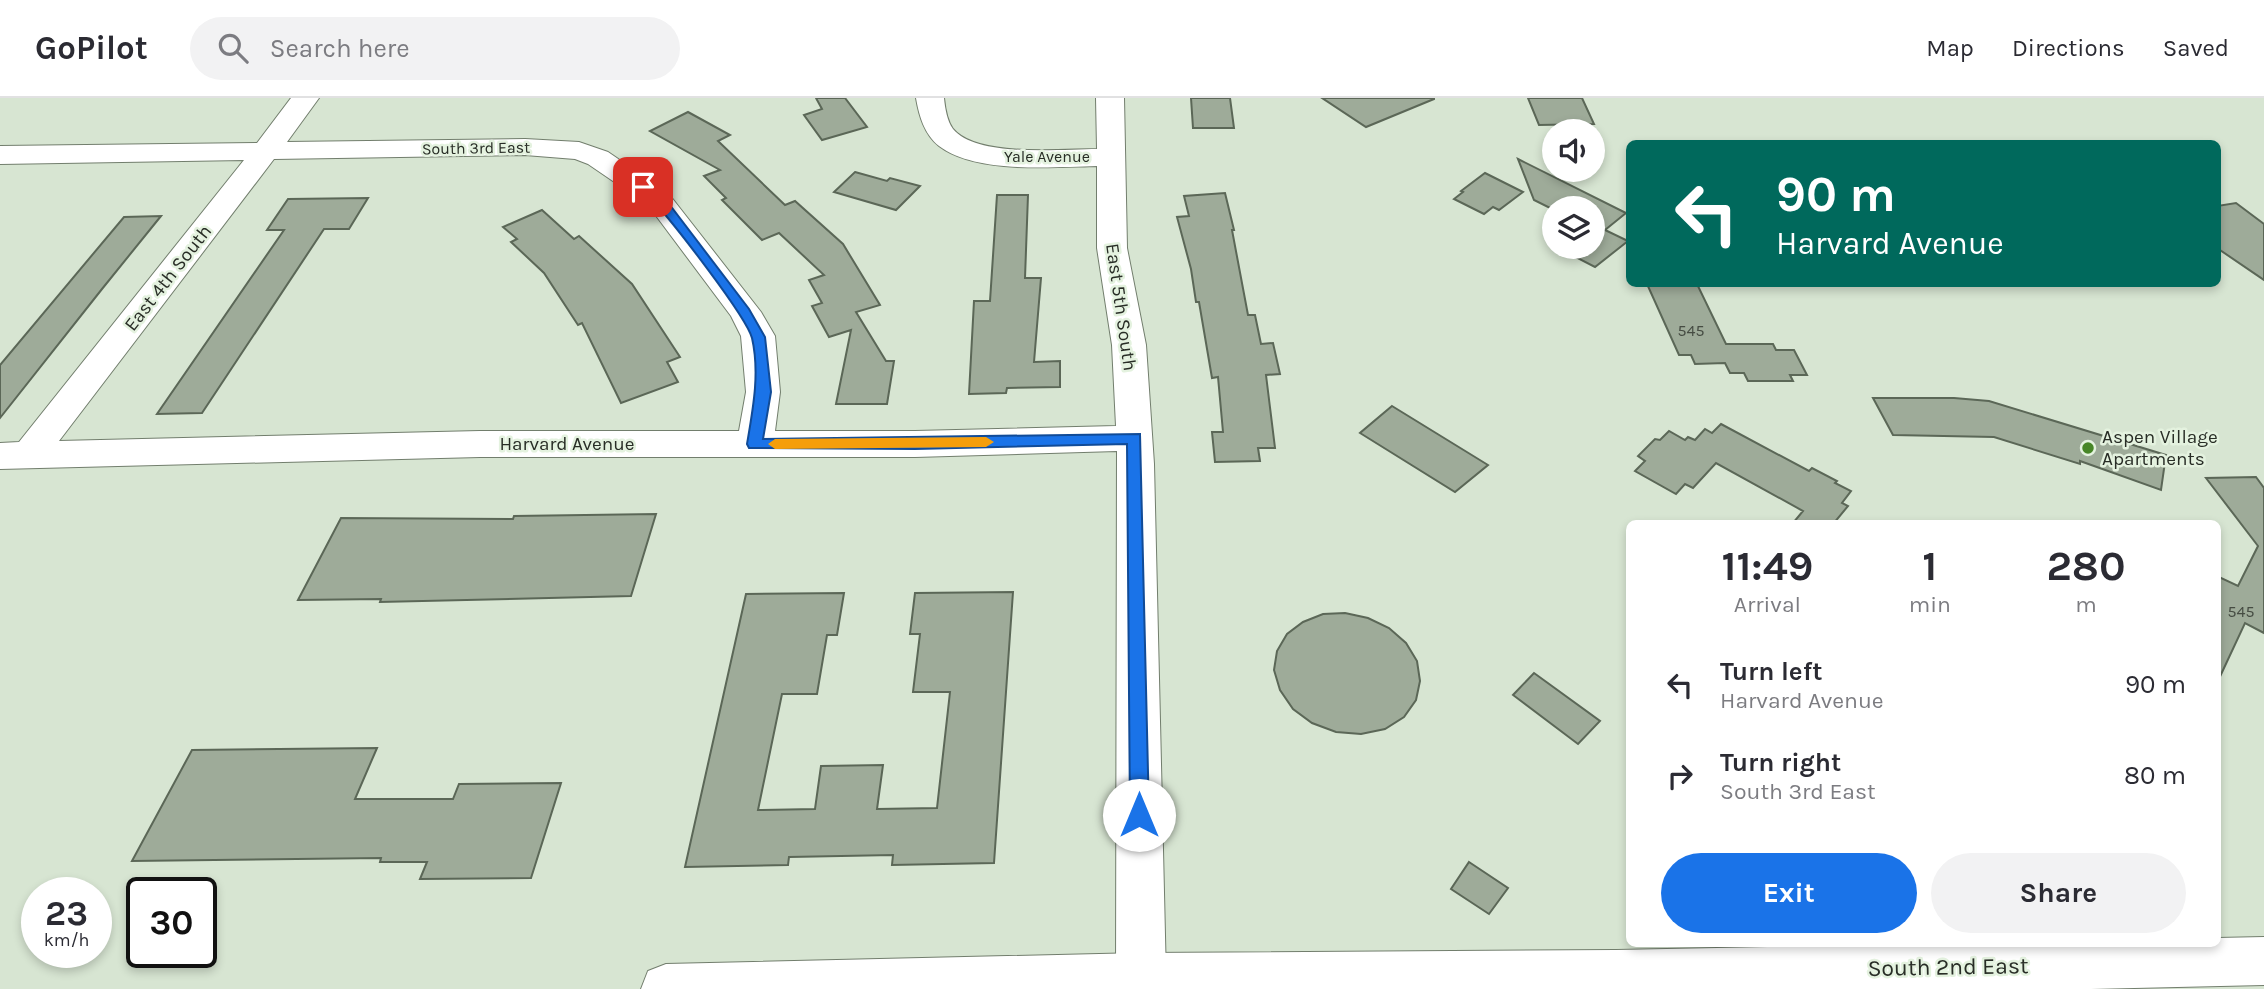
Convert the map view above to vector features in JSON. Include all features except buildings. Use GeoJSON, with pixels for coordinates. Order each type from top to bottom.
{"type":"FeatureCollection","features":[{"type":"Feature","properties":{"kind":"street","name":"East 4th South"},"geometry":{"type":"LineString","coordinates":[[14,456],[265,152],[305,98]]}},
{"type":"Feature","properties":{"kind":"street","name":"Yale Avenue"},"geometry":{"type":"LineString","coordinates":[[930,98],[933,116],[940,130],[947,139],[964,148],[994,156],[1111,156]]}},
{"type":"Feature","properties":{"kind":"street","name":"East 5th South"},"geometry":{"type":"LineString","coordinates":[[1110,98],[1112,248],[1129,345],[1134,438],[1141,978]]}},
{"type":"Feature","properties":{"kind":"street","name":"South 3rd East"},"geometry":{"type":"LineString","coordinates":[[0,155],[555,148],[579,151],[598,158],[658,199],[745,312],[758,337],[763,392],[755,444]]}},
{"type":"Feature","properties":{"kind":"street","name":"Harvard Avenue"},"geometry":{"type":"LineString","coordinates":[[14,456],[480,444],[915,444],[1134,438]]}},
{"type":"Feature","properties":{"kind":"street","name":"South 2nd East"},"geometry":{"type":"LineString","coordinates":[[666,989],[1141,978],[1670,981],[2264,961]]}},
{"type":"Feature","properties":{"kind":"slow traffic"},"geometry":{"type":"LineString","coordinates":[[775,444],[986,442]]}},
{"type":"Feature","properties":{"kind":"place","name":"Aspen Village Apartments"},"geometry":{"type":"Point","coordinates":[2088,448]}},
{"type":"Feature","properties":{"kind":"route"},"geometry":{"type":"LineString","coordinates":[[643,187],[658,199],[673,218],[745,312],[758,337],[763,392],[755,444],[915,444],[1134,438],[1139,815]]}}]}
